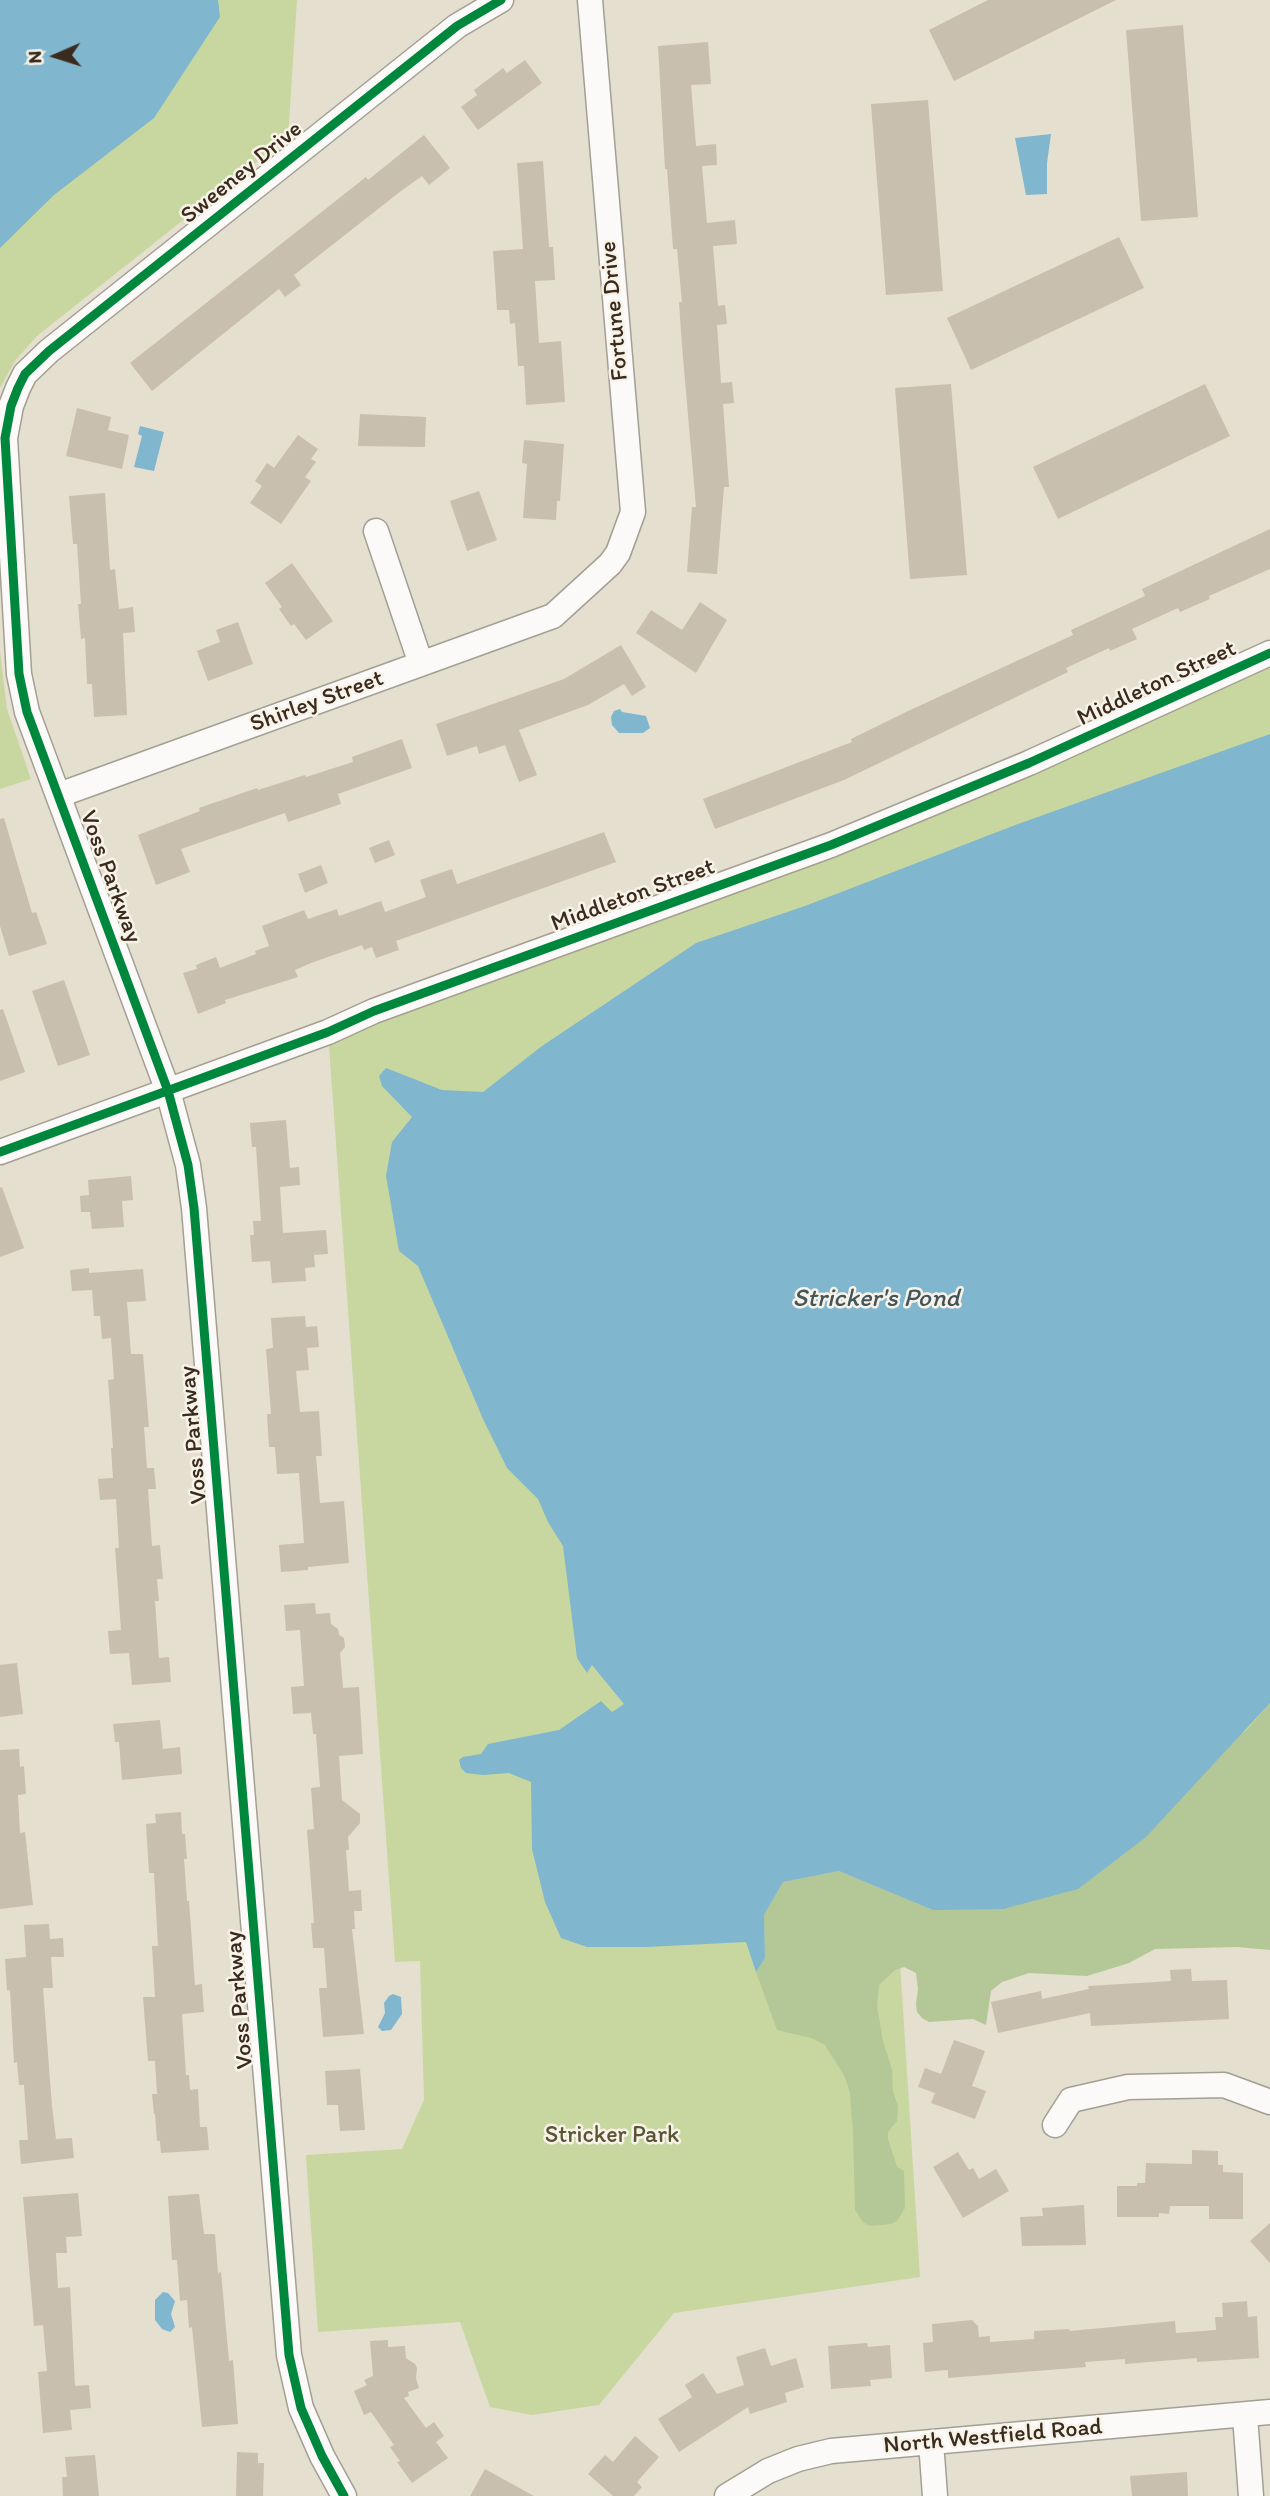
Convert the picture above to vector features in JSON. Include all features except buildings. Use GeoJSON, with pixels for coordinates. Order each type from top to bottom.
{"type":"FeatureCollection","features":[{"type":"Feature","properties":{"kind":"street","name":"Sweeney Drive"},"geometry":{"type":"LineString","coordinates":[[18,388],[25,374],[60,342],[457,26],[501,0]]}},
{"type":"Feature","properties":{"kind":"street","name":"Fortune Drive"},"geometry":{"type":"LineString","coordinates":[[570,600],[610,564],[618,553],[633,512],[590,0]]}},
{"type":"Feature","properties":{"kind":"street","name":"Voss Parkway"},"geometry":{"type":"LineString","coordinates":[[18,388],[11,406],[5,438],[19,674],[27,712],[168,1091],[188,1165],[194,1208],[289,2355],[301,2408],[322,2456],[344,2496]]}},
{"type":"Feature","properties":{"kind":"street"},"geometry":{"type":"LineString","coordinates":[[376,531],[421,664]]}},
{"type":"Feature","properties":{"kind":"street","name":"Shirley Street"},"geometry":{"type":"LineString","coordinates":[[59,795],[553,616],[570,600]]}},
{"type":"Feature","properties":{"kind":"street","name":"Middleton Street"},"geometry":{"type":"LineString","coordinates":[[0,1152],[328,1032],[374,1011],[831,845],[1029,763],[1270,653]]}},
{"type":"Feature","properties":{"kind":"street"},"geometry":{"type":"LineString","coordinates":[[1055,2125],[1071,2100],[1128,2087],[1224,2085],[1270,2102]]}},
{"type":"Feature","properties":{"kind":"street","name":"North Westfield Road"},"geometry":{"type":"LineString","coordinates":[[727,2496],[745,2483],[798,2459],[831,2451],[1270,2412]]}},
{"type":"Feature","properties":{"kind":"street"},"geometry":{"type":"LineString","coordinates":[[1245,2416],[1251,2496]]}},
{"type":"Feature","properties":{"kind":"street"},"geometry":{"type":"LineString","coordinates":[[931,2442],[935,2496]]}},
{"type":"Feature","properties":{"kind":"green space"},"geometry":{"type":"Polygon","coordinates":[[[0,0],[297,0],[288,137],[37,336],[15,361],[0,388],[0,0]]]}},
{"type":"Feature","properties":{"kind":"green space"},"geometry":{"type":"Polygon","coordinates":[[[0,651],[7,709],[31,779],[0,789],[0,651]]]}},
{"type":"Feature","properties":{"kind":"green space","name":"Stricker's Pond"},"geometry":{"type":"Polygon","coordinates":[[[1270,653],[1270,1935],[899,1946],[920,2277],[674,2313],[599,2405],[532,2415],[490,2407],[460,2322],[318,2332],[306,2155],[402,2149],[424,2100],[420,1961],[395,1962],[328,1032],[831,845],[1270,653]]]}},
{"type":"Feature","properties":{"kind":"green space"},"geometry":{"type":"Polygon","coordinates":[[[1270,1703],[1270,1950],[1237,1947],[1155,1949],[1129,1963],[1087,1976],[1029,1973],[1002,1982],[991,1991],[986,2025],[973,2019],[929,2022],[922,2018],[917,2012],[916,1973],[904,1967],[895,1970],[879,1985],[877,2006],[898,2106],[897,2121],[888,2132],[888,2139],[897,2167],[904,2171],[905,2208],[897,2221],[891,2224],[870,2226],[863,2222],[855,2210],[850,2093],[845,2077],[825,2045],[811,2038],[777,2030],[756,1972],[765,1958],[764,1915],[783,1882],[839,1871],[933,1910],[1246,1731],[1270,1703]]]}},
{"type":"Feature","properties":{"kind":"water"},"geometry":{"type":"Polygon","coordinates":[[[0,0],[218,0],[220,17],[154,118],[54,195],[0,248],[0,0]]]}},
{"type":"Feature","properties":{"kind":"water"},"geometry":{"type":"Polygon","coordinates":[[[1051,134],[1047,194],[1026,195],[1015,138],[1051,134]]]}},
{"type":"Feature","properties":{"kind":"water"},"geometry":{"type":"Polygon","coordinates":[[[140,426],[164,432],[154,471],[134,467],[142,436],[138,434],[140,426]]]}},
{"type":"Feature","properties":{"kind":"water"},"geometry":{"type":"Polygon","coordinates":[[[620,709],[622,712],[646,716],[650,728],[643,733],[619,733],[612,725],[611,717],[614,711],[620,709]]]}},
{"type":"Feature","properties":{"kind":"water","name":"Stricker's Pond"},"geometry":{"type":"Polygon","coordinates":[[[1270,734],[1270,1703],[1146,1837],[1078,1889],[1003,1909],[933,1910],[839,1871],[783,1882],[764,1915],[765,1958],[756,1972],[746,1942],[587,1947],[561,1938],[545,1902],[532,1849],[531,1782],[509,1773],[466,1773],[459,1760],[481,1754],[488,1744],[559,1730],[601,1701],[612,1712],[624,1704],[592,1665],[587,1673],[577,1658],[563,1546],[538,1499],[507,1468],[483,1419],[418,1266],[399,1251],[386,1176],[392,1142],[412,1117],[382,1086],[379,1076],[386,1068],[442,1090],[483,1092],[542,1046],[696,943],[805,906],[1018,824],[1270,734]]]}},
{"type":"Feature","properties":{"kind":"water"},"geometry":{"type":"Polygon","coordinates":[[[393,1994],[401,1997],[402,2014],[391,2030],[382,2031],[378,2027],[385,2013],[384,2003],[393,1994]]]}},
{"type":"Feature","properties":{"kind":"water"},"geometry":{"type":"Polygon","coordinates":[[[163,2292],[168,2293],[175,2301],[171,2314],[175,2327],[170,2332],[162,2329],[155,2320],[155,2300],[163,2292]]]}},
{"type":"Feature","properties":{"kind":"cycle path"},"geometry":{"type":"LineString","coordinates":[[344,2496],[322,2456],[301,2408],[289,2355],[194,1208],[188,1165],[168,1091],[27,712],[19,674],[5,438],[11,406],[25,374],[49,351],[457,26],[501,0]]}},
{"type":"Feature","properties":{"kind":"cycle path"},"geometry":{"type":"LineString","coordinates":[[0,1152],[328,1032],[374,1011],[831,845],[1029,763],[1270,653]]}},
{"type":"Feature","properties":{"kind":"park label","name":"Stricker Park"},"geometry":{"type":"Point","coordinates":[612,2136]}}]}
